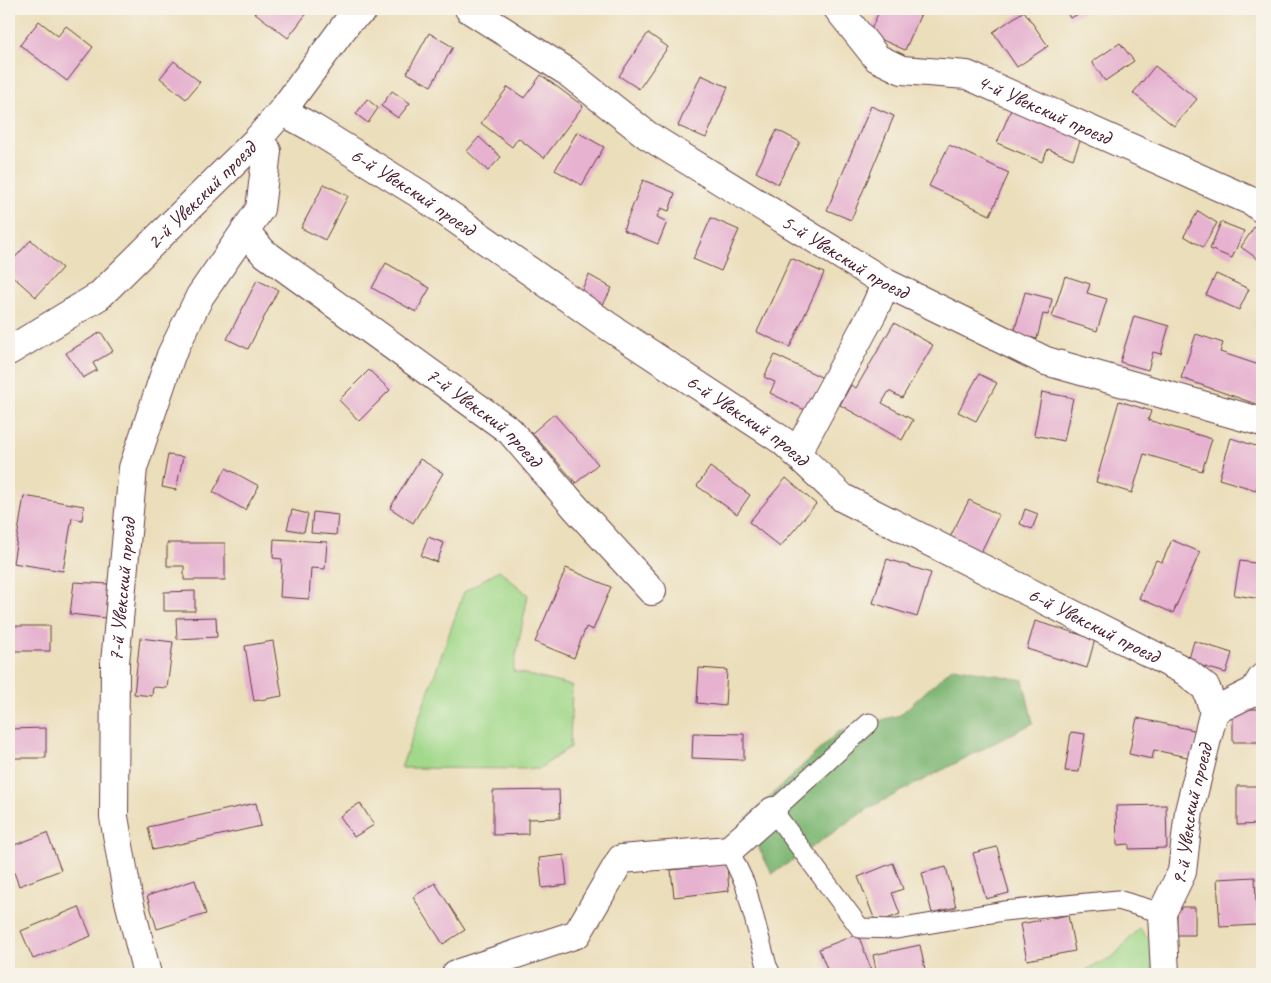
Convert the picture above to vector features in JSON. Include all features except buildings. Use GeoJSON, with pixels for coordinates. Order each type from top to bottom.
{"type":"FeatureCollection","features":[{"type":"Feature","properties":{"kind":"street","name":"2-й Увекский проезд"},"geometry":{"type":"LineString","coordinates":[[9,351],[99,296],[257,140],[282,111],[350,20],[364,9]]}},
{"type":"Feature","properties":{"kind":"street","name":"5-й Увекский проезд"},"geometry":{"type":"LineString","coordinates":[[469,9],[566,72],[647,135],[886,283],[1046,361],[1262,422]]}},
{"type":"Feature","properties":{"kind":"street","name":"4-й Увекский проезд"},"geometry":{"type":"LineString","coordinates":[[838,9],[877,58],[902,70],[967,75],[1253,202],[1262,209]]}},
{"type":"Feature","properties":{"kind":"street","name":"6-й Увекский проезд"},"geometry":{"type":"LineString","coordinates":[[282,111],[421,195],[608,326],[783,441],[843,498],[1184,671],[1206,688],[1214,712]]}},
{"type":"Feature","properties":{"kind":"street","name":"7-й Увекский проезд"},"geometry":{"type":"LineString","coordinates":[[148,974],[128,897],[114,817],[115,663],[132,468],[171,355],[200,296],[260,209],[267,151],[257,140]]}},
{"type":"Feature","properties":{"kind":"street","name":"7-й Увекский проезд"},"geometry":{"type":"LineString","coordinates":[[245,231],[263,252],[510,432],[574,507],[652,591]]}},
{"type":"Feature","properties":{"kind":"street"},"geometry":{"type":"LineString","coordinates":[[796,454],[873,312],[886,283]]}},
{"type":"Feature","properties":{"kind":"street"},"geometry":{"type":"LineString","coordinates":[[1214,712],[1254,691],[1262,678]]}},
{"type":"Feature","properties":{"kind":"street","name":"9-й Увекский проезд"},"geometry":{"type":"LineString","coordinates":[[1165,974],[1162,913],[1182,872],[1189,811],[1214,712]]}},
{"type":"Feature","properties":{"kind":"street"},"geometry":{"type":"LineString","coordinates":[[456,974],[577,934],[622,859],[729,850],[773,811]]}},
{"type":"Feature","properties":{"kind":"lane"},"geometry":{"type":"LineString","coordinates":[[869,723],[773,811],[860,928],[898,929],[1004,910],[1118,900],[1162,913]]}},
{"type":"Feature","properties":{"kind":"lane"},"geometry":{"type":"LineString","coordinates":[[729,850],[745,884],[767,966],[771,974]]}},
{"type":"Feature","properties":{"kind":"green space"},"geometry":{"type":"Polygon","coordinates":[[[499,570],[528,595],[513,671],[572,686],[570,747],[539,769],[401,768],[464,592],[499,570]]]}},
{"type":"Feature","properties":{"kind":"green space"},"geometry":{"type":"Polygon","coordinates":[[[953,667],[1023,680],[1033,723],[869,808],[772,874],[745,820],[838,732],[900,715],[953,667]]]}},
{"type":"Feature","properties":{"kind":"green space"},"geometry":{"type":"Polygon","coordinates":[[[1139,928],[1152,942],[1154,974],[1080,974],[1113,957],[1139,928]]]}}]}
